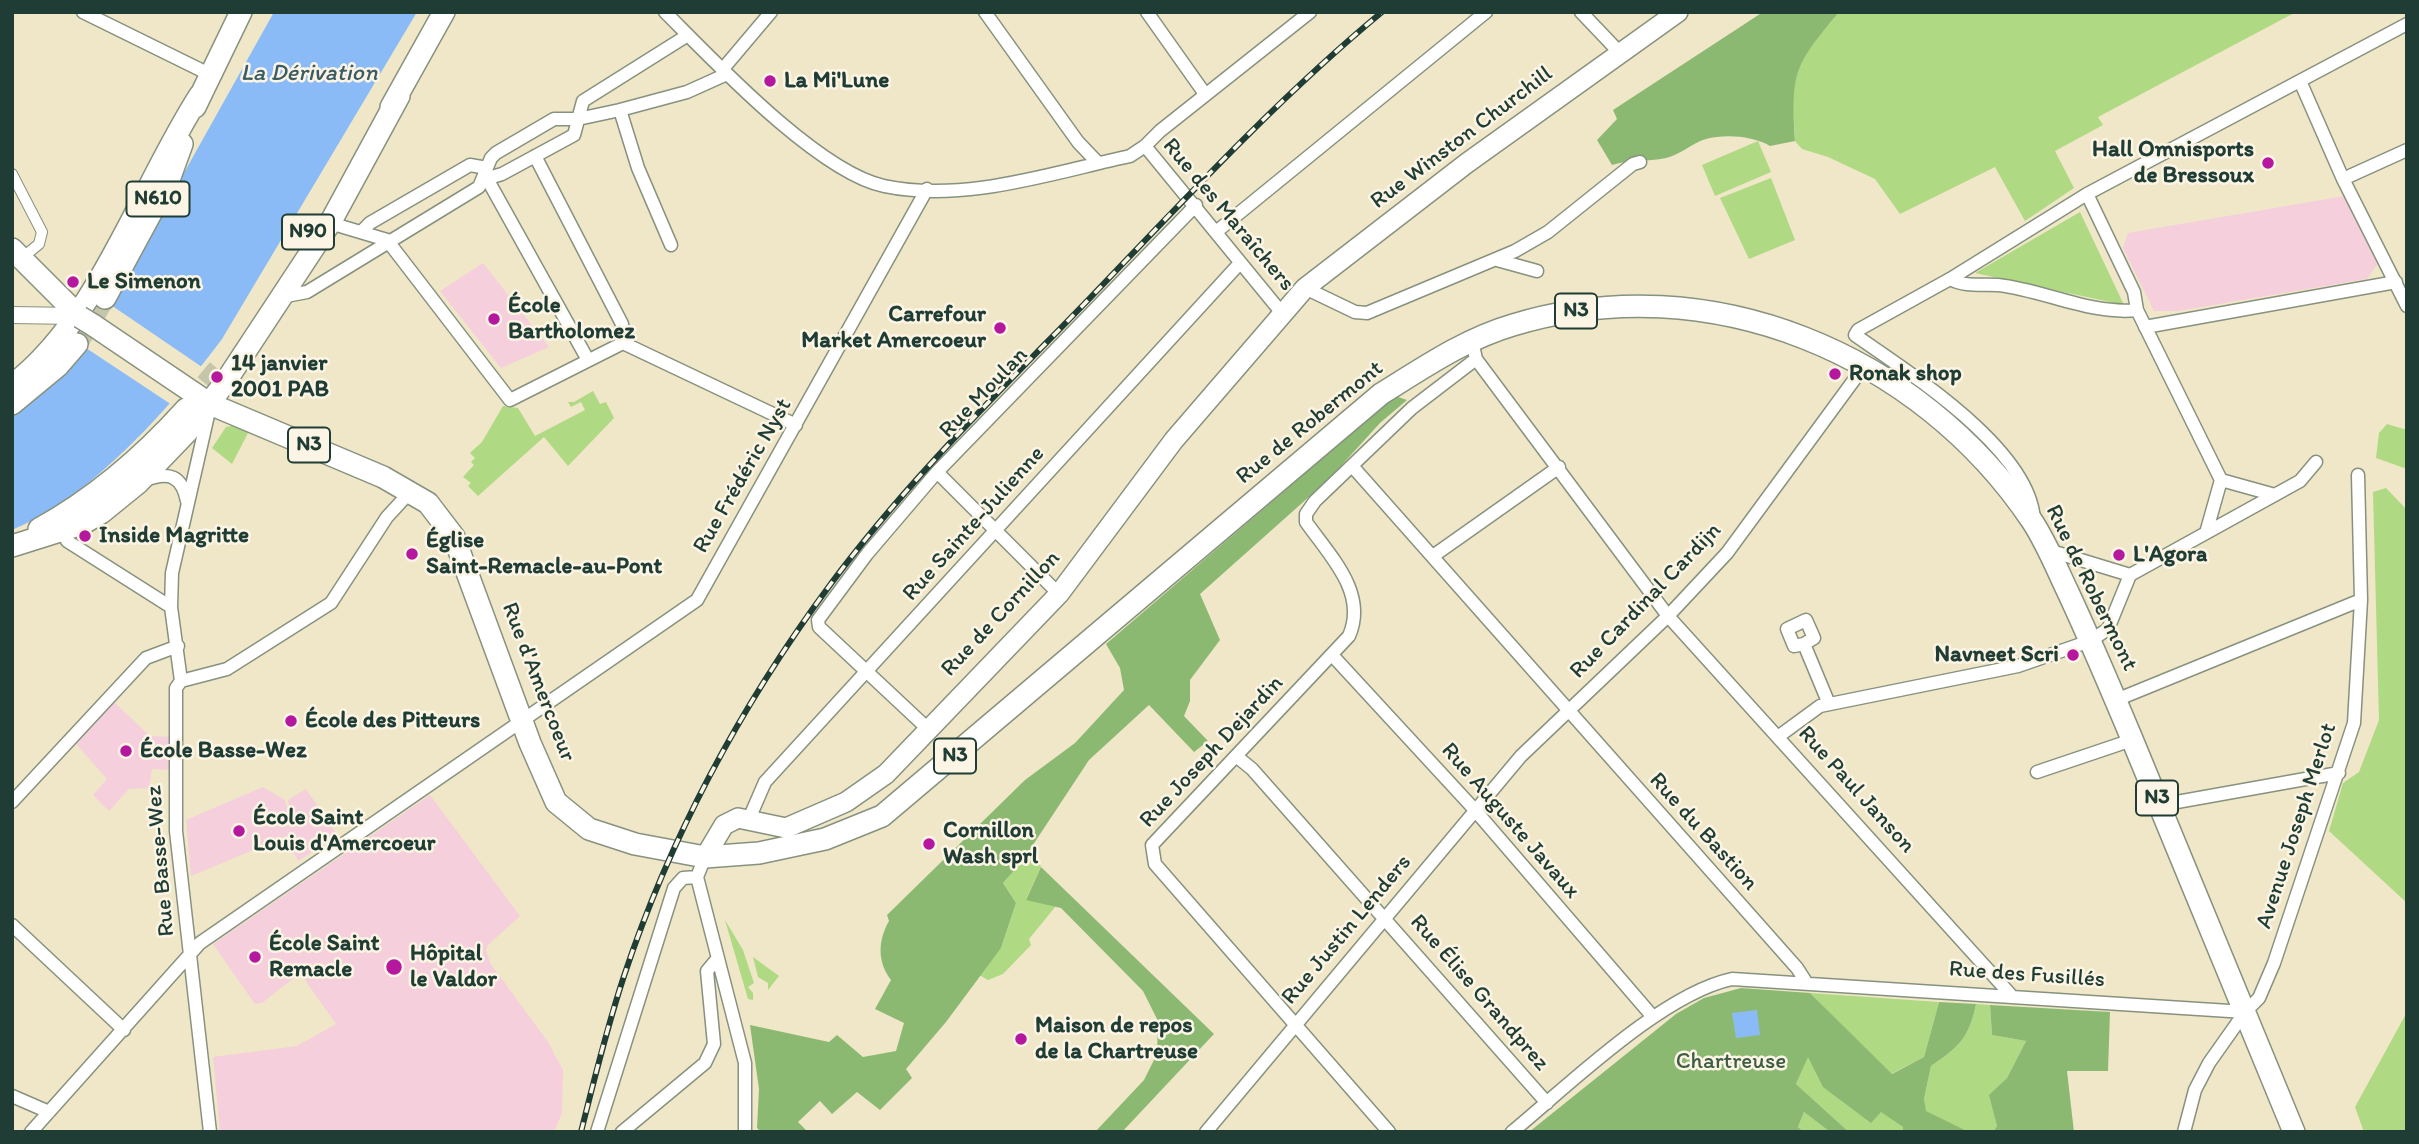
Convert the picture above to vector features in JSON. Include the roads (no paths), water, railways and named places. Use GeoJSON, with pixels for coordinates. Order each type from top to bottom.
{"type":"FeatureCollection","features":[{"type":"Feature","properties":{"kind":"main road","name":"N610"},"geometry":{"type":"LineString","coordinates":[[105,298],[169,180],[200,94],[241,12]]}},
{"type":"Feature","properties":{"kind":"main road","name":"N90"},"geometry":{"type":"LineString","coordinates":[[218,369],[398,96],[444,12]]}},
{"type":"Feature","properties":{"kind":"main road","name":"Rue Winston Churchill"},"geometry":{"type":"LineString","coordinates":[[1281,312],[1305,288],[1466,163],[1678,12]]}},
{"type":"Feature","properties":{"kind":"main road","name":"N610"},"geometry":{"type":"LineString","coordinates":[[14,379],[87,321],[179,127],[200,94]]}},
{"type":"Feature","properties":{"kind":"main road"},"geometry":{"type":"LineString","coordinates":[[12,545],[65,530],[101,513],[138,483],[210,404],[330,223],[398,96]]}},
{"type":"Feature","properties":{"kind":"main road","name":"N3"},"geometry":{"type":"LineString","coordinates":[[17,253],[87,321],[187,399],[210,404]]}},
{"type":"Feature","properties":{"kind":"main road","name":"Rue de Robermont"},"geometry":{"type":"LineString","coordinates":[[701,867],[825,839],[882,816],[1381,394],[1474,350],[1512,325],[1562,313],[1661,307],[1732,316],[1788,331],[1865,365],[1925,403],[1960,434],[1991,467],[2034,523],[2048,550],[2116,700],[2245,1012]]}},
{"type":"Feature","properties":{"kind":"main road","name":"Rue de Cornillon"},"geometry":{"type":"LineString","coordinates":[[749,820],[764,826],[786,828],[846,802],[886,774],[1059,594],[1174,440],[1281,312]]}},
{"type":"Feature","properties":{"kind":"main road"},"geometry":{"type":"LineString","coordinates":[[12,404],[58,366],[77,344]]}},
{"type":"Feature","properties":{"kind":"main road"},"geometry":{"type":"LineString","coordinates":[[12,545],[106,486],[143,454],[187,399]]}},
{"type":"Feature","properties":{"kind":"main road","name":"Rue d'Amercoeur"},"geometry":{"type":"LineString","coordinates":[[210,404],[411,491],[428,503],[454,537],[556,802],[578,820],[613,838],[686,856],[701,867]]}},
{"type":"Feature","properties":{"kind":"main road"},"geometry":{"type":"LineString","coordinates":[[701,867],[724,825],[738,818],[749,820]]}},
{"type":"Feature","properties":{"kind":"main road","name":"N3"},"geometry":{"type":"LineString","coordinates":[[2245,1012],[2294,1132]]}},
{"type":"Feature","properties":{"kind":"street"},"geometry":{"type":"LineString","coordinates":[[83,12],[209,74]]}},
{"type":"Feature","properties":{"kind":"street","name":"Rue des Maraîchers"},"geometry":{"type":"LineString","coordinates":[[665,12],[724,72],[806,142],[841,166],[880,185],[970,189],[1130,156],[1145,146],[1281,312]]}},
{"type":"Feature","properties":{"kind":"street"},"geometry":{"type":"LineString","coordinates":[[281,297],[307,292],[387,240],[479,187],[496,153],[554,119],[578,118],[620,110],[687,92],[724,72],[771,12]]}},
{"type":"Feature","properties":{"kind":"street"},"geometry":{"type":"LineString","coordinates":[[985,12],[1078,142],[1098,163]]}},
{"type":"Feature","properties":{"kind":"street"},"geometry":{"type":"LineString","coordinates":[[1147,12],[1205,94]]}},
{"type":"Feature","properties":{"kind":"street"},"geometry":{"type":"LineString","coordinates":[[1216,232],[1486,12]]}},
{"type":"Feature","properties":{"kind":"street"},"geometry":{"type":"LineString","coordinates":[[1581,12],[1620,53]]}},
{"type":"Feature","properties":{"kind":"street"},"geometry":{"type":"LineString","coordinates":[[1145,146],[1302,15]]}},
{"type":"Feature","properties":{"kind":"street"},"geometry":{"type":"LineString","coordinates":[[2034,523],[2034,504],[2021,479],[1979,431],[1945,398],[1855,335],[1858,330],[1950,279],[2087,194],[2407,24]]}},
{"type":"Feature","properties":{"kind":"street"},"geometry":{"type":"LineString","coordinates":[[361,232],[370,223],[470,165],[492,177],[575,135],[583,101],[688,35]]}},
{"type":"Feature","properties":{"kind":"street"},"geometry":{"type":"LineString","coordinates":[[2300,81],[2343,180],[2407,306]]}},
{"type":"Feature","properties":{"kind":"street"},"geometry":{"type":"LineString","coordinates":[[620,110],[638,168],[671,245]]}},
{"type":"Feature","properties":{"kind":"street"},"geometry":{"type":"LineString","coordinates":[[2343,180],[2407,150]]}},
{"type":"Feature","properties":{"kind":"street"},"geometry":{"type":"LineString","coordinates":[[536,156],[622,324],[623,343]]}},
{"type":"Feature","properties":{"kind":"street"},"geometry":{"type":"LineString","coordinates":[[1305,288],[1355,312],[1367,313],[1515,251],[1548,232],[1633,164],[1640,162]]}},
{"type":"Feature","properties":{"kind":"street"},"geometry":{"type":"LineString","coordinates":[[12,174],[42,232],[38,244],[17,253]]}},
{"type":"Feature","properties":{"kind":"street"},"geometry":{"type":"LineString","coordinates":[[485,174],[588,360]]}},
{"type":"Feature","properties":{"kind":"street","name":"Rue Frédéric Nyst"},"geometry":{"type":"LineString","coordinates":[[31,1132],[200,943],[697,600],[928,189]]}},
{"type":"Feature","properties":{"kind":"street"},"geometry":{"type":"LineString","coordinates":[[2087,194],[2134,292],[2137,310],[2221,480],[2206,533]]}},
{"type":"Feature","properties":{"kind":"street","name":"Rue Moulan"},"geometry":{"type":"LineString","coordinates":[[866,672],[817,623],[867,554],[937,472],[1196,205]]}},
{"type":"Feature","properties":{"kind":"street"},"geometry":{"type":"LineString","coordinates":[[330,223],[387,240],[510,400],[623,343]]}},
{"type":"Feature","properties":{"kind":"street"},"geometry":{"type":"LineString","coordinates":[[1497,260],[1536,271]]}},
{"type":"Feature","properties":{"kind":"street","name":"Rue Sainte-Julienne"},"geometry":{"type":"LineString","coordinates":[[749,820],[765,782],[1240,263]]}},
{"type":"Feature","properties":{"kind":"street"},"geometry":{"type":"LineString","coordinates":[[1950,279],[1960,285],[1997,285],[2114,311],[2137,310]]}},
{"type":"Feature","properties":{"kind":"street"},"geometry":{"type":"LineString","coordinates":[[2145,327],[2396,282]]}},
{"type":"Feature","properties":{"kind":"street"},"geometry":{"type":"LineString","coordinates":[[12,315],[87,321]]}},
{"type":"Feature","properties":{"kind":"street"},"geometry":{"type":"LineString","coordinates":[[623,343],[796,425]]}},
{"type":"Feature","properties":{"kind":"street"},"geometry":{"type":"LineString","coordinates":[[1353,467],[1474,350]]}},
{"type":"Feature","properties":{"kind":"street","name":"Rue Paul Janson"},"geometry":{"type":"LineString","coordinates":[[1474,350],[1668,616],[2010,995]]}},
{"type":"Feature","properties":{"kind":"street","name":"Rue Cardinal Cardijn"},"geometry":{"type":"LineString","coordinates":[[1521,756],[1668,616],[1727,554],[1865,365]]}},
{"type":"Feature","properties":{"kind":"street","name":"Rue Basse-Wez"},"geometry":{"type":"LineString","coordinates":[[209,1132],[176,831],[176,688],[181,681],[172,607],[172,573],[210,404]]}},
{"type":"Feature","properties":{"kind":"street"},"geometry":{"type":"LineString","coordinates":[[1779,736],[1800,719],[1829,704],[2018,666],[2090,641],[2108,629],[2130,575],[2300,481],[2316,461]]}},
{"type":"Feature","properties":{"kind":"street","name":"Rue Joseph Dejardin"},"geometry":{"type":"LineString","coordinates":[[1353,467],[1315,500],[1306,514],[1306,522],[1344,576],[1355,601],[1353,627],[1332,655],[1152,845],[1154,860],[1389,1132]]}},
{"type":"Feature","properties":{"kind":"street","name":"Rue du Bastion"},"geometry":{"type":"LineString","coordinates":[[1353,467],[1797,968],[1806,982]]}},
{"type":"Feature","properties":{"kind":"street"},"geometry":{"type":"LineString","coordinates":[[1433,556],[1559,467]]}},
{"type":"Feature","properties":{"kind":"street"},"geometry":{"type":"LineString","coordinates":[[937,472],[1059,594]]}},
{"type":"Feature","properties":{"kind":"street"},"geometry":{"type":"LineString","coordinates":[[138,483],[163,475],[176,477],[183,484],[188,505]]}},
{"type":"Feature","properties":{"kind":"street","name":"Avenue Joseph Merlot"},"geometry":{"type":"LineString","coordinates":[[2184,1132],[2195,1090],[2209,1063],[2245,1012],[2259,998],[2274,963],[2354,723],[2361,600],[2358,475]]}},
{"type":"Feature","properties":{"kind":"street"},"geometry":{"type":"LineString","coordinates":[[2221,480],[2275,495]]}},
{"type":"Feature","properties":{"kind":"street"},"geometry":{"type":"LineString","coordinates":[[181,681],[227,668],[331,603],[387,517],[411,491]]}},
{"type":"Feature","properties":{"kind":"street"},"geometry":{"type":"LineString","coordinates":[[65,530],[67,541],[172,607]]}},
{"type":"Feature","properties":{"kind":"street"},"geometry":{"type":"LineString","coordinates":[[2048,550],[2130,575]]}},
{"type":"Feature","properties":{"kind":"street"},"geometry":{"type":"LineString","coordinates":[[2116,700],[2361,600]]}},
{"type":"Feature","properties":{"kind":"street"},"geometry":{"type":"LineString","coordinates":[[1804,644],[1829,704]]}},
{"type":"Feature","properties":{"kind":"street"},"geometry":{"type":"LineString","coordinates":[[12,803],[146,658],[178,646]]}},
{"type":"Feature","properties":{"kind":"street","name":"Rue Auguste Javaux"},"geometry":{"type":"LineString","coordinates":[[1332,655],[1474,809],[1653,1017]]}},
{"type":"Feature","properties":{"kind":"street"},"geometry":{"type":"LineString","coordinates":[[866,672],[928,729]]}},
{"type":"Feature","properties":{"kind":"street"},"geometry":{"type":"LineString","coordinates":[[2037,772],[2132,740]]}},
{"type":"Feature","properties":{"kind":"street","name":"Rue Élise Grandprez"},"geometry":{"type":"LineString","coordinates":[[1237,756],[1252,769],[1547,1103]]}},
{"type":"Feature","properties":{"kind":"street","name":"Rue Justin Lenders"},"geometry":{"type":"LineString","coordinates":[[1212,1130],[1294,1024],[1386,919],[1474,809],[1521,756]]}},
{"type":"Feature","properties":{"kind":"street"},"geometry":{"type":"LineString","coordinates":[[2160,805],[2339,773]]}},
{"type":"Feature","properties":{"kind":"street"},"geometry":{"type":"LineString","coordinates":[[597,1132],[674,888],[701,867],[717,959],[746,1063],[746,1132]]}},
{"type":"Feature","properties":{"kind":"street"},"geometry":{"type":"LineString","coordinates":[[12,925],[124,1030]]}},
{"type":"Feature","properties":{"kind":"street"},"geometry":{"type":"LineString","coordinates":[[622,1132],[705,1063],[713,1044],[707,971],[717,959]]}},
{"type":"Feature","properties":{"kind":"street","name":"Rue des Fusillés"},"geometry":{"type":"LineString","coordinates":[[1512,1132],[1653,1017],[1710,984],[1732,979],[2245,1012]]}},
{"type":"Feature","properties":{"kind":"street"},"geometry":{"type":"LineString","coordinates":[[12,1096],[49,1112]]}},
{"type":"Feature","properties":{"kind":"water","name":"La Dérivation"},"geometry":{"type":"Polygon","coordinates":[[[274,12],[417,12],[222,339],[166,408],[124,451],[56,508],[12,530],[12,414],[66,372],[86,348],[274,12]]]}},
{"type":"Feature","properties":{"kind":"water"},"geometry":{"type":"Polygon","coordinates":[[[1757,1010],[1760,1035],[1736,1038],[1732,1013],[1757,1010]]]}},
{"type":"Feature","properties":{"kind":"tunnel"},"geometry":{"type":"LineString","coordinates":[[77,344],[105,298]]}},
{"type":"Feature","properties":{"kind":"tunnel"},"geometry":{"type":"LineString","coordinates":[[186,408],[218,369]]}},
{"type":"Feature","properties":{"kind":"railway"},"geometry":{"type":"LineString","coordinates":[[581,1132],[618,995],[664,872],[712,772],[739,724],[767,676],[830,585],[891,509],[989,402],[1232,151],[1305,80],[1382,12]]}},
{"type":"Feature","properties":{"kind":"place","name":"La Mi'Lune"},"geometry":{"type":"Point","coordinates":[770,81]}},
{"type":"Feature","properties":{"kind":"place","name":"Hall Omnisports de Bressoux"},"geometry":{"type":"Point","coordinates":[2268,163]}},
{"type":"Feature","properties":{"kind":"place","name":"Le Simenon"},"geometry":{"type":"Point","coordinates":[73,282]}},
{"type":"Feature","properties":{"kind":"place","name":"École Bartholomez"},"geometry":{"type":"Point","coordinates":[494,319]}},
{"type":"Feature","properties":{"kind":"place","name":"Carrefour Market Amercoeur"},"geometry":{"type":"Point","coordinates":[1000,328]}},
{"type":"Feature","properties":{"kind":"place","name":"Ronak shop"},"geometry":{"type":"Point","coordinates":[1835,374]}},
{"type":"Feature","properties":{"kind":"place","name":"14 janvier 2001 PAB"},"geometry":{"type":"Point","coordinates":[217,377]}},
{"type":"Feature","properties":{"kind":"place","name":"Inside Magritte"},"geometry":{"type":"Point","coordinates":[85,536]}},
{"type":"Feature","properties":{"kind":"place","name":"Église Saint-Remacle-au-Pont"},"geometry":{"type":"Point","coordinates":[412,554]}},
{"type":"Feature","properties":{"kind":"place","name":"L'Agora"},"geometry":{"type":"Point","coordinates":[2119,555]}},
{"type":"Feature","properties":{"kind":"place","name":"Navneet Scri"},"geometry":{"type":"Point","coordinates":[2073,655]}},
{"type":"Feature","properties":{"kind":"place","name":"École des Pitteurs"},"geometry":{"type":"Point","coordinates":[291,721]}},
{"type":"Feature","properties":{"kind":"place","name":"École Basse-Wez"},"geometry":{"type":"Point","coordinates":[126,751]}},
{"type":"Feature","properties":{"kind":"place","name":"École Saint Louis d'Amercoeur"},"geometry":{"type":"Point","coordinates":[239,831]}},
{"type":"Feature","properties":{"kind":"place","name":"Cornillon Wash sprl"},"geometry":{"type":"Point","coordinates":[929,844]}},
{"type":"Feature","properties":{"kind":"place","name":"École Saint Remacle"},"geometry":{"type":"Point","coordinates":[255,957]}},
{"type":"Feature","properties":{"kind":"place","name":"Hôpital le Valdor"},"geometry":{"type":"Point","coordinates":[394,967]}},
{"type":"Feature","properties":{"kind":"place","name":"Maison de repos de la Chartreuse"},"geometry":{"type":"Point","coordinates":[1021,1039]}},
{"type":"Feature","properties":{"kind":"park label","name":"Chartreuse"},"geometry":{"type":"Point","coordinates":[1731,1062]}}]}
